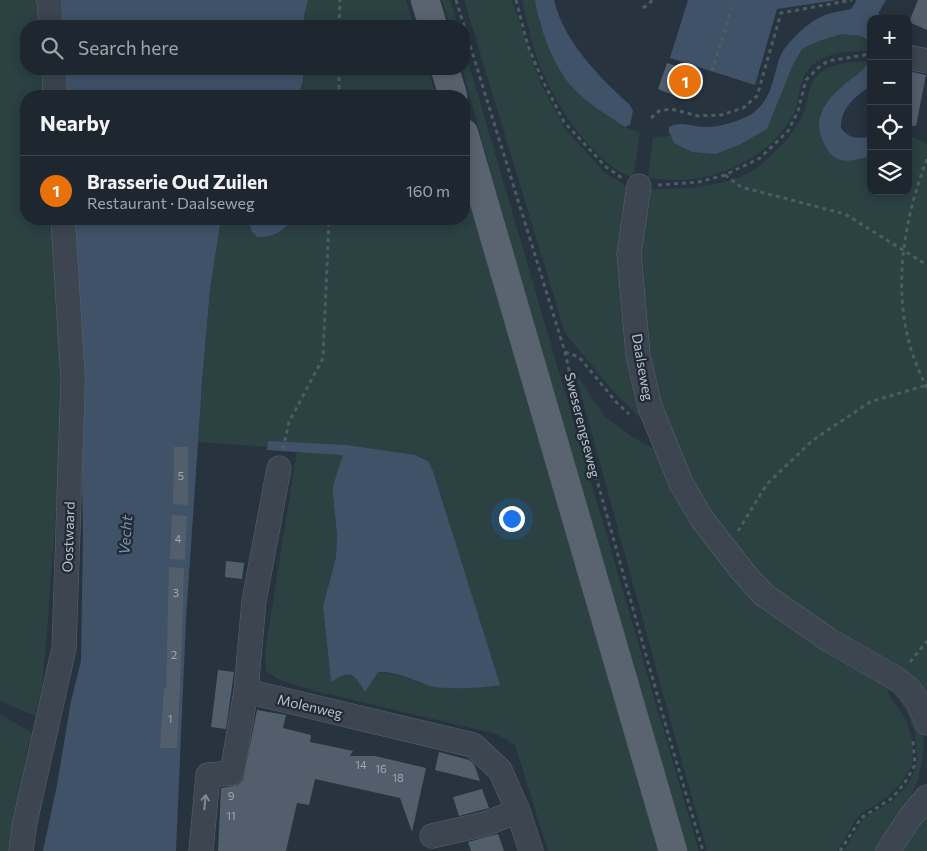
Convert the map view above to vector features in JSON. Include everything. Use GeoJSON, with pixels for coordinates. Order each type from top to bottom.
{"type":"FeatureCollection","features":[{"type":"Feature","properties":{"kind":"main road"},"geometry":{"type":"LineString","coordinates":[[425,0],[431,20]]}},
{"type":"Feature","properties":{"kind":"main road"},"geometry":{"type":"LineString","coordinates":[[447,75],[451,90]]}},
{"type":"Feature","properties":{"kind":"main road"},"geometry":{"type":"LineString","coordinates":[[470,154],[672,851]]}},
{"type":"Feature","properties":{"kind":"street"},"geometry":{"type":"LineString","coordinates":[[49,0],[51,20]]}},
{"type":"Feature","properties":{"kind":"street"},"geometry":{"type":"LineString","coordinates":[[912,58],[927,61]]}},
{"type":"Feature","properties":{"kind":"street"},"geometry":{"type":"LineString","coordinates":[[54,75],[56,90]]}},
{"type":"Feature","properties":{"kind":"street","name":"Daalseweg"},"geometry":{"type":"LineString","coordinates":[[638,186],[630,254],[638,355],[650,407],[681,483],[702,519],[743,572],[764,595],[829,640],[897,679],[909,689],[919,703],[920,731]]}},
{"type":"Feature","properties":{"kind":"street","name":"Oostwaard"},"geometry":{"type":"LineString","coordinates":[[21,851],[25,822],[64,648],[73,380],[63,225]]}},
{"type":"Feature","properties":{"kind":"street"},"geometry":{"type":"LineString","coordinates":[[201,851],[208,775],[232,773],[246,691],[254,601],[279,468]]}},
{"type":"Feature","properties":{"kind":"street","name":"Molenweg"},"geometry":{"type":"LineString","coordinates":[[246,691],[473,745],[500,770],[518,811],[531,851]]}},
{"type":"Feature","properties":{"kind":"street"},"geometry":{"type":"LineString","coordinates":[[888,851],[909,818],[927,797]]}},
{"type":"Feature","properties":{"kind":"street"},"geometry":{"type":"LineString","coordinates":[[432,836],[485,824],[518,811]]}},
{"type":"Feature","properties":{"kind":"path"},"geometry":{"type":"LineString","coordinates":[[339,20],[340,0]]}},
{"type":"Feature","properties":{"kind":"path","name":"Sweserengseweg"},"geometry":{"type":"LineString","coordinates":[[456,0],[462,20]]}},
{"type":"Feature","properties":{"kind":"path"},"geometry":{"type":"LineString","coordinates":[[516,0],[528,46],[564,122],[606,166],[631,184],[638,186],[699,182],[725,175],[760,158],[788,132],[798,112],[806,80],[818,68],[828,61],[867,54]]}},
{"type":"Feature","properties":{"kind":"path"},"geometry":{"type":"LineString","coordinates":[[643,8],[653,0]]}},
{"type":"Feature","properties":{"kind":"path"},"geometry":{"type":"LineString","coordinates":[[651,118],[659,112],[671,110],[705,116],[721,115],[743,108],[758,96],[781,12],[852,0]]}},
{"type":"Feature","properties":{"kind":"path"},"geometry":{"type":"LineString","coordinates":[[712,71],[732,7]]}},
{"type":"Feature","properties":{"kind":"path","name":"Sweserengseweg"},"geometry":{"type":"LineString","coordinates":[[470,46],[564,352],[587,444],[703,851]]}},
{"type":"Feature","properties":{"kind":"path"},"geometry":{"type":"LineString","coordinates":[[339,75],[339,90]]}},
{"type":"Feature","properties":{"kind":"path"},"geometry":{"type":"LineString","coordinates":[[726,550],[767,484],[813,440],[870,402],[926,386],[909,343],[902,308],[903,249],[916,186],[927,159]]}},
{"type":"Feature","properties":{"kind":"path"},"geometry":{"type":"LineString","coordinates":[[725,175],[740,187],[845,214],[927,265]]}},
{"type":"Feature","properties":{"kind":"path"},"geometry":{"type":"LineString","coordinates":[[286,434],[290,422],[323,358],[328,225]]}},
{"type":"Feature","properties":{"kind":"path"},"geometry":{"type":"LineString","coordinates":[[564,352],[580,356],[617,403],[631,415]]}},
{"type":"Feature","properties":{"kind":"path"},"geometry":{"type":"LineString","coordinates":[[897,679],[927,641]]}},
{"type":"Feature","properties":{"kind":"path"},"geometry":{"type":"LineString","coordinates":[[840,851],[861,818],[892,798],[904,784],[915,765],[920,731]]}},
{"type":"Feature","properties":{"kind":"green space"},"geometry":{"type":"Polygon","coordinates":[[[0,0],[38,0],[40,20],[20,20],[20,75],[43,75],[44,90],[20,90],[20,225],[53,225],[60,354],[60,451],[42,686],[35,716],[0,701],[0,0]]]}},
{"type":"Feature","properties":{"kind":"green space"},"geometry":{"type":"Polygon","coordinates":[[[308,0],[406,0],[412,20],[304,20],[308,0]]]}},
{"type":"Feature","properties":{"kind":"green space"},"geometry":{"type":"Polygon","coordinates":[[[442,0],[450,0],[456,20],[448,20],[442,0]]]}},
{"type":"Feature","properties":{"kind":"green space"},"geometry":{"type":"Polygon","coordinates":[[[464,0],[512,0],[540,82],[564,128],[604,172],[631,189],[646,416],[640,418],[614,392],[565,333],[464,0]]]}},
{"type":"Feature","properties":{"kind":"green space"},"geometry":{"type":"Polygon","coordinates":[[[522,0],[535,0],[540,26],[625,127],[640,133],[633,178],[617,170],[587,143],[561,106],[541,69],[522,0]]]}},
{"type":"Feature","properties":{"kind":"green space"},"geometry":{"type":"Polygon","coordinates":[[[842,34],[862,36],[867,40],[867,51],[836,54],[821,59],[814,64],[805,74],[794,113],[774,141],[746,162],[713,175],[679,180],[648,178],[653,137],[671,136],[674,143],[716,154],[739,145],[767,129],[793,65],[802,49],[819,41],[842,34]]]}},
{"type":"Feature","properties":{"kind":"green space"},"geometry":{"type":"Polygon","coordinates":[[[867,61],[867,63],[864,70],[848,81],[819,114],[856,161],[867,157],[867,195],[912,195],[912,137],[927,144],[927,706],[784,603],[709,516],[658,408],[646,360],[640,275],[641,236],[648,189],[706,186],[735,179],[748,173],[771,156],[796,127],[804,111],[810,88],[820,73],[842,63],[867,61]]]}},
{"type":"Feature","properties":{"kind":"green space"},"geometry":{"type":"Polygon","coordinates":[[[470,68],[699,851],[681,851],[470,98],[470,90],[468,90],[464,75],[470,75],[470,68]]]}},
{"type":"Feature","properties":{"kind":"green space"},"geometry":{"type":"Polygon","coordinates":[[[303,75],[430,75],[434,90],[300,90],[303,75]]]}},
{"type":"Feature","properties":{"kind":"green space"},"geometry":{"type":"Polygon","coordinates":[[[470,201],[503,307],[660,851],[548,851],[515,745],[496,734],[311,690],[278,679],[266,671],[265,652],[297,449],[198,442],[210,289],[220,225],[250,225],[251,230],[270,233],[280,232],[289,225],[470,225],[470,201]],[[384,451],[333,496],[337,534],[336,557],[323,606],[331,682],[341,675],[349,674],[357,678],[373,677],[378,672],[385,672],[424,684],[446,688],[499,685],[433,471],[428,461],[419,456],[384,451]]]}},
{"type":"Feature","properties":{"kind":"green space"},"geometry":{"type":"Polygon","coordinates":[[[575,372],[604,416],[631,436],[664,455],[726,568],[890,684],[888,693],[906,720],[913,743],[912,765],[902,782],[889,796],[859,815],[837,851],[707,851],[575,372]]]}},
{"type":"Feature","properties":{"kind":"green space"},"geometry":{"type":"Polygon","coordinates":[[[896,687],[915,717],[923,734],[921,767],[917,782],[904,811],[878,851],[843,851],[863,819],[893,800],[908,784],[916,767],[915,733],[906,711],[894,693],[896,687]]]}},
{"type":"Feature","properties":{"kind":"green space"},"geometry":{"type":"Polygon","coordinates":[[[0,714],[32,733],[8,851],[0,851],[0,714]]]}},
{"type":"Feature","properties":{"kind":"green space"},"geometry":{"type":"Polygon","coordinates":[[[927,811],[927,851],[899,851],[927,811]]]}},
{"type":"Feature","properties":{"kind":"water"},"geometry":{"type":"Polygon","coordinates":[[[61,0],[308,0],[304,20],[62,20],[61,0]]]}},
{"type":"Feature","properties":{"kind":"water"},"geometry":{"type":"Polygon","coordinates":[[[535,0],[554,0],[566,30],[584,58],[606,83],[630,105],[633,111],[630,125],[625,127],[598,109],[579,94],[566,80],[548,47],[535,0]]]}},
{"type":"Feature","properties":{"kind":"water"},"geometry":{"type":"Polygon","coordinates":[[[688,0],[837,0],[777,9],[755,85],[670,58],[688,0]]]}},
{"type":"Feature","properties":{"kind":"water"},"geometry":{"type":"Polygon","coordinates":[[[886,0],[879,15],[867,15],[867,40],[861,36],[842,34],[819,41],[802,49],[793,65],[767,129],[739,145],[716,154],[692,152],[674,143],[669,132],[669,127],[673,125],[711,127],[737,121],[753,113],[768,95],[779,59],[786,46],[805,27],[819,18],[851,9],[856,1],[886,0]]]}},
{"type":"Feature","properties":{"kind":"water"},"geometry":{"type":"Polygon","coordinates":[[[867,64],[867,89],[859,94],[846,109],[841,128],[848,135],[858,138],[867,137],[867,157],[847,161],[841,160],[836,158],[827,149],[819,129],[819,120],[826,104],[832,97],[867,64]]]}},
{"type":"Feature","properties":{"kind":"water"},"geometry":{"type":"Polygon","coordinates":[[[64,75],[303,75],[300,90],[66,90],[64,75]]]}},
{"type":"Feature","properties":{"kind":"water","name":"Vecht"},"geometry":{"type":"Polygon","coordinates":[[[75,225],[220,225],[210,289],[202,384],[186,619],[176,851],[43,851],[57,785],[71,701],[81,661],[83,531],[79,309],[75,225]]]}},
{"type":"Feature","properties":{"kind":"water"},"geometry":{"type":"Polygon","coordinates":[[[250,225],[288,225],[278,233],[263,237],[257,237],[251,230],[250,225]]]}},
{"type":"Feature","properties":{"kind":"water"},"geometry":{"type":"Polygon","coordinates":[[[268,441],[347,445],[415,455],[428,461],[433,471],[500,685],[445,688],[430,686],[398,674],[385,672],[378,672],[365,692],[358,681],[351,675],[343,675],[331,682],[323,606],[336,557],[337,534],[333,486],[343,455],[267,450],[268,441]]]}},
{"type":"Feature","properties":{"kind":"building"},"geometry":{"type":"Polygon","coordinates":[[[918,0],[927,0],[927,30],[912,23],[912,15],[918,0]]]}},
{"type":"Feature","properties":{"kind":"building"},"geometry":{"type":"Polygon","coordinates":[[[667,63],[703,75],[697,94],[684,90],[681,98],[658,89],[667,63]]]}},
{"type":"Feature","properties":{"kind":"building"},"geometry":{"type":"Polygon","coordinates":[[[912,72],[926,75],[916,126],[912,126],[912,72]]]}},
{"type":"Feature","properties":{"kind":"building"},"geometry":{"type":"Polygon","coordinates":[[[174,447],[188,447],[188,505],[173,504],[174,447]]]}},
{"type":"Feature","properties":{"kind":"building"},"geometry":{"type":"Polygon","coordinates":[[[172,515],[187,516],[185,560],[170,559],[172,515]]]}},
{"type":"Feature","properties":{"kind":"building"},"geometry":{"type":"Polygon","coordinates":[[[226,561],[244,563],[242,579],[225,577],[226,561]]]}},
{"type":"Feature","properties":{"kind":"building"},"geometry":{"type":"Polygon","coordinates":[[[169,567],[184,568],[177,748],[160,748],[164,688],[166,688],[169,567]]]}},
{"type":"Feature","properties":{"kind":"building"},"geometry":{"type":"Polygon","coordinates":[[[218,670],[234,672],[226,729],[211,727],[218,670]]]}},
{"type":"Feature","properties":{"kind":"building"},"geometry":{"type":"Polygon","coordinates":[[[257,710],[286,715],[283,728],[311,735],[310,742],[353,751],[350,756],[375,756],[426,768],[412,832],[400,798],[315,779],[309,805],[297,803],[286,851],[218,851],[221,788],[238,785],[243,780],[257,710]]]}},
{"type":"Feature","properties":{"kind":"building"},"geometry":{"type":"Polygon","coordinates":[[[439,752],[469,760],[474,764],[480,781],[435,770],[439,752]]]}},
{"type":"Feature","properties":{"kind":"building"},"geometry":{"type":"Polygon","coordinates":[[[482,789],[489,808],[459,816],[453,797],[482,789]]]}},
{"type":"Feature","properties":{"kind":"building"},"geometry":{"type":"Polygon","coordinates":[[[498,834],[504,851],[471,851],[468,842],[498,834]]]}},
{"type":"Feature","properties":{"kind":"place","name":"Brasserie Oud Zuilen"},"geometry":{"type":"Point","coordinates":[685,81]}}]}
